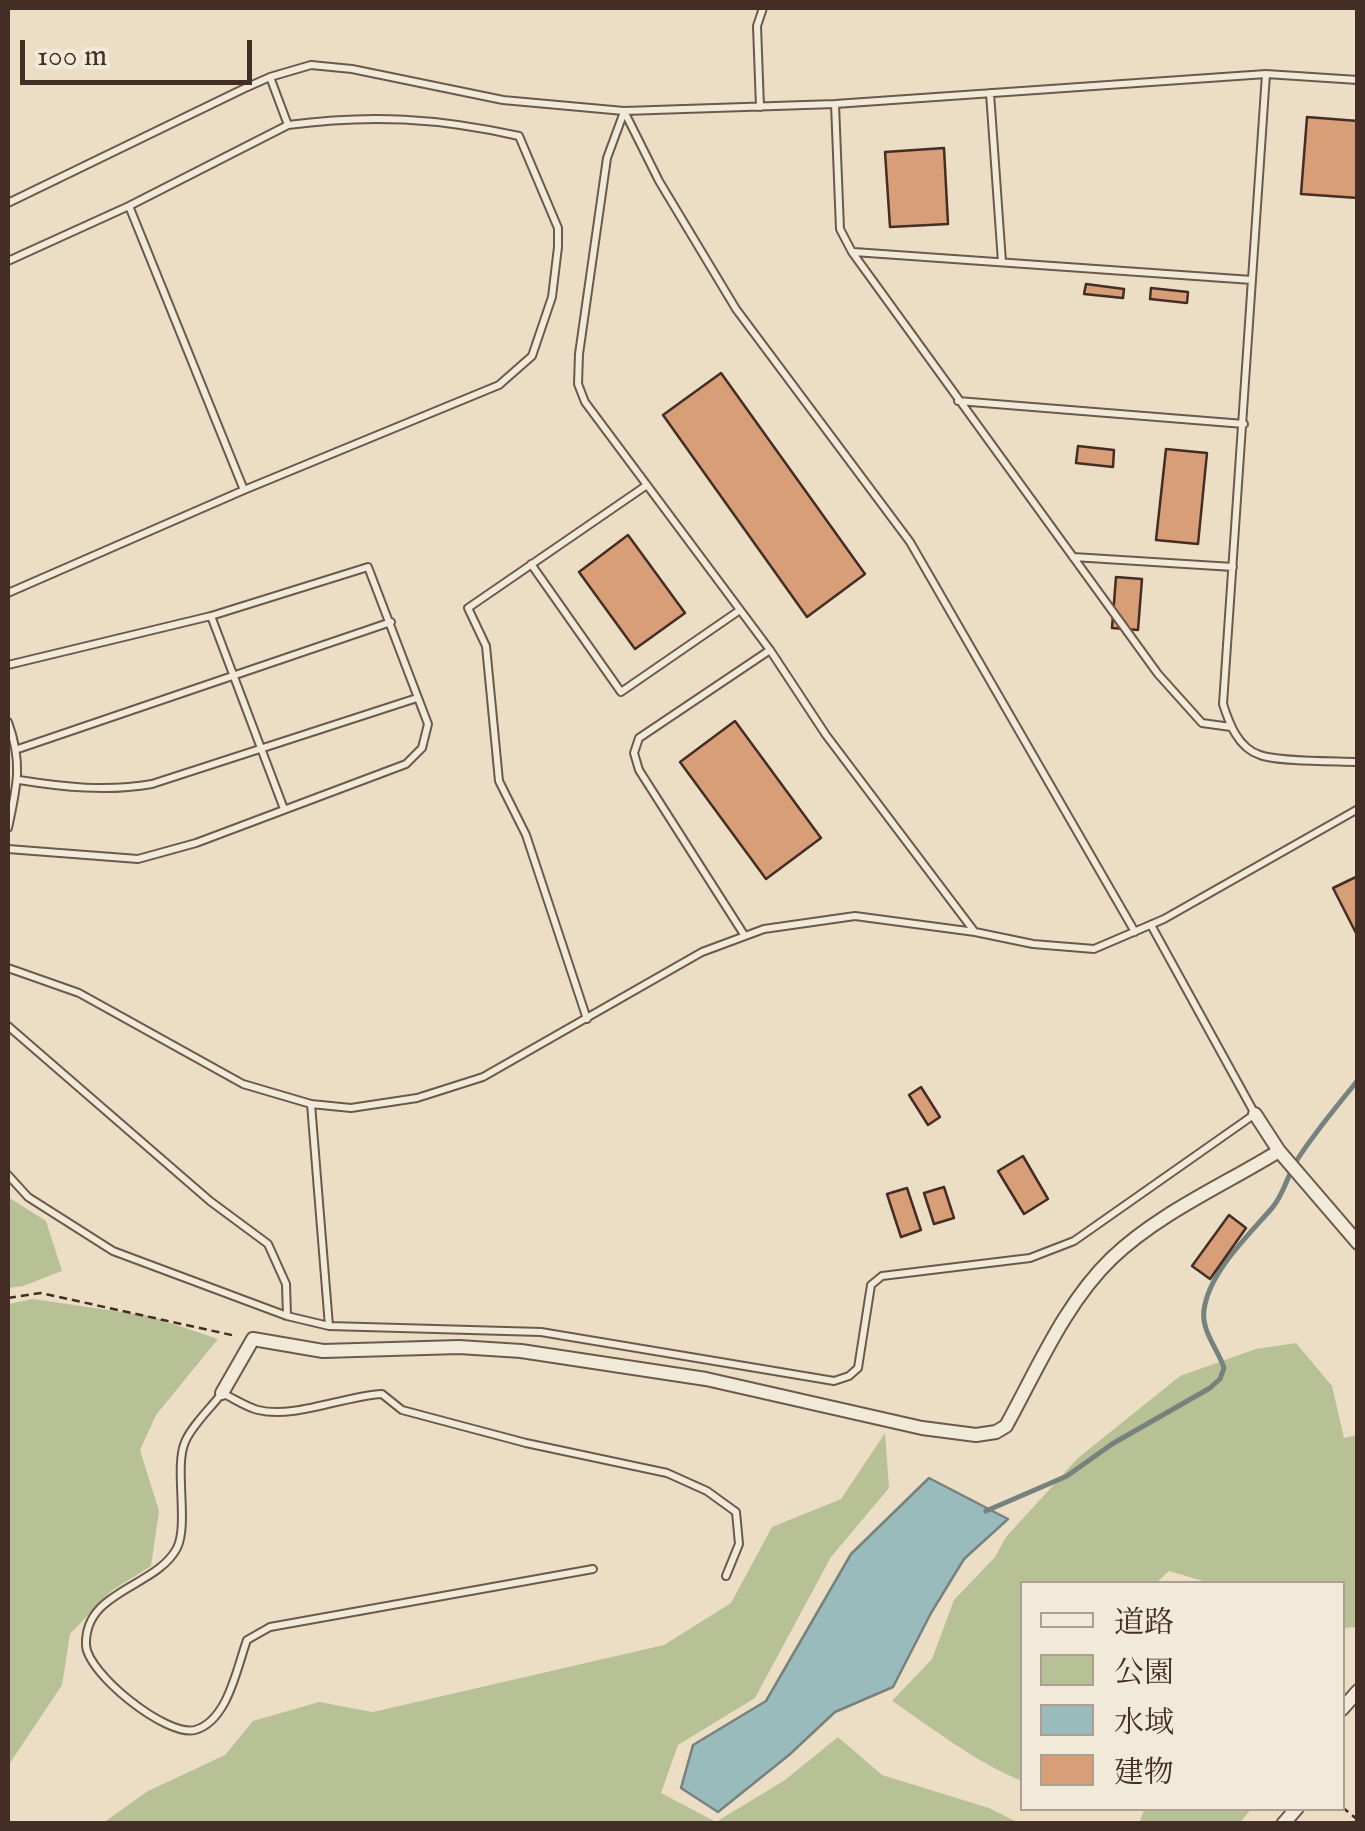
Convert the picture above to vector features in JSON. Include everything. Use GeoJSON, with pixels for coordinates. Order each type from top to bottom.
{"type":"FeatureCollection","features":[{"type":"Feature","properties":{"kind":"street"},"geometry":{"type":"LineString","coordinates":[[1254,1114],[1279,1152],[1358,1243]]}},
{"type":"Feature","properties":{"kind":"street"},"geometry":{"type":"LineString","coordinates":[[222,1393],[253,1340],[322,1351],[459,1347],[522,1351],[706,1380],[922,1428],[987,1434],[1006,1426],[1069,1312],[1110,1260],[1146,1228],[1279,1152]]}},
{"type":"Feature","properties":{"kind":"lane"},"geometry":{"type":"LineString","coordinates":[[760,106],[757,26],[762,8]]}},
{"type":"Feature","properties":{"kind":"lane"},"geometry":{"type":"LineString","coordinates":[[8,203],[270,77],[311,66],[352,69],[502,100],[624,111],[835,104],[1266,74],[1358,80]]}},
{"type":"Feature","properties":{"kind":"lane"},"geometry":{"type":"LineString","coordinates":[[1266,74],[1223,704],[1231,728],[1258,755],[1358,762]]}},
{"type":"Feature","properties":{"kind":"lane"},"geometry":{"type":"LineString","coordinates":[[270,77],[288,125]]}},
{"type":"Feature","properties":{"kind":"lane"},"geometry":{"type":"LineString","coordinates":[[990,93],[1002,262]]}},
{"type":"Feature","properties":{"kind":"lane"},"geometry":{"type":"LineString","coordinates":[[835,104],[840,229],[852,252],[1190,714],[1202,724],[1231,728]]}},
{"type":"Feature","properties":{"kind":"lane"},"geometry":{"type":"LineString","coordinates":[[624,111],[606,158],[579,354],[578,384],[585,402],[770,650],[826,735],[975,932]]}},
{"type":"Feature","properties":{"kind":"lane"},"geometry":{"type":"LineString","coordinates":[[624,111],[652,168],[736,309],[910,542],[1135,932]]}},
{"type":"Feature","properties":{"kind":"lane"},"geometry":{"type":"LineString","coordinates":[[8,261],[129,206],[288,125],[345,118],[447,120],[519,136],[558,228],[552,297],[532,356],[499,384],[8,593]]}},
{"type":"Feature","properties":{"kind":"lane"},"geometry":{"type":"LineString","coordinates":[[129,206],[244,490]]}},
{"type":"Feature","properties":{"kind":"lane"},"geometry":{"type":"LineString","coordinates":[[852,252],[1252,280]]}},
{"type":"Feature","properties":{"kind":"lane"},"geometry":{"type":"LineString","coordinates":[[958,401],[1244,424]]}},
{"type":"Feature","properties":{"kind":"lane"},"geometry":{"type":"LineString","coordinates":[[587,1019],[526,835],[499,781],[486,646],[468,608],[646,484]]}},
{"type":"Feature","properties":{"kind":"lane"},"geometry":{"type":"LineString","coordinates":[[1072,556],[1233,567]]}},
{"type":"Feature","properties":{"kind":"lane"},"geometry":{"type":"LineString","coordinates":[[531,564],[621,692],[740,610]]}},
{"type":"Feature","properties":{"kind":"lane"},"geometry":{"type":"LineString","coordinates":[[8,664],[212,616],[368,567],[428,724],[422,748],[406,764],[196,843],[138,860],[8,849]]}},
{"type":"Feature","properties":{"kind":"lane"},"geometry":{"type":"LineString","coordinates":[[212,616],[284,809]]}},
{"type":"Feature","properties":{"kind":"lane"},"geometry":{"type":"LineString","coordinates":[[18,749],[390,622]]}},
{"type":"Feature","properties":{"kind":"lane"},"geometry":{"type":"LineString","coordinates":[[744,934],[639,770],[634,754],[639,738],[770,650]]}},
{"type":"Feature","properties":{"kind":"lane"},"geometry":{"type":"LineString","coordinates":[[19,780],[68,788],[126,789],[152,784],[417,698]]}},
{"type":"Feature","properties":{"kind":"lane"},"geometry":{"type":"LineString","coordinates":[[8,722],[18,749],[19,780],[8,828]]}},
{"type":"Feature","properties":{"kind":"lane"},"geometry":{"type":"LineString","coordinates":[[8,968],[79,993],[243,1084],[311,1104],[350,1108],[417,1098],[483,1077],[702,952],[744,934],[855,916],[1033,944],[1094,949],[1151,925],[1356,813]]}},
{"type":"Feature","properties":{"kind":"lane"},"geometry":{"type":"LineString","coordinates":[[8,1175],[28,1197],[113,1251],[287,1316],[330,1326],[540,1332],[834,1381],[858,1368],[871,1285],[882,1276],[1030,1258],[1074,1241],[1254,1114],[1151,925]]}},
{"type":"Feature","properties":{"kind":"lane"},"geometry":{"type":"LineString","coordinates":[[8,1026],[210,1200],[268,1244],[286,1284],[287,1316]]}},
{"type":"Feature","properties":{"kind":"lane"},"geometry":{"type":"LineString","coordinates":[[311,1104],[330,1326]]}},
{"type":"Feature","properties":{"kind":"lane"},"geometry":{"type":"LineString","coordinates":[[593,1569],[270,1627],[247,1640],[221,1710],[197,1730],[182,1730],[148,1716],[90,1661],[86,1643],[92,1617],[118,1592],[165,1564],[178,1546],[184,1443],[222,1393],[258,1410],[309,1408],[358,1395],[382,1394],[402,1410],[667,1474],[707,1491],[736,1512],[738,1544],[726,1576]]}},
{"type":"Feature","properties":{"kind":"path"},"geometry":{"type":"LineString","coordinates":[[8,1298],[41,1293],[253,1340]]}},
{"type":"Feature","properties":{"kind":"green space"},"geometry":{"type":"Polygon","coordinates":[[[8,1197],[46,1221],[62,1271],[8,1288],[8,1197]]]}},
{"type":"Feature","properties":{"kind":"green space"},"geometry":{"type":"Polygon","coordinates":[[[33,1299],[149,1316],[218,1339],[156,1415],[140,1450],[159,1511],[151,1566],[111,1591],[70,1634],[62,1685],[8,1766],[8,1304],[33,1299]]]}},
{"type":"Feature","properties":{"kind":"green space"},"geometry":{"type":"Polygon","coordinates":[[[1296,1343],[1332,1386],[1344,1438],[1357,1435],[1357,1627],[1345,1628],[1345,1581],[1203,1581],[1169,1571],[1158,1581],[1020,1581],[1020,1780],[971,1755],[892,1701],[932,1659],[954,1600],[1078,1458],[1180,1376],[1256,1349],[1296,1343]]]}},
{"type":"Feature","properties":{"kind":"green space"},"geometry":{"type":"Polygon","coordinates":[[[885,1433],[889,1488],[831,1557],[755,1698],[678,1745],[661,1793],[716,1822],[785,1780],[838,1737],[882,1775],[989,1808],[1019,1823],[103,1823],[148,1791],[225,1755],[253,1721],[319,1702],[373,1712],[664,1645],[731,1603],[772,1527],[841,1499],[885,1433]]]}},
{"type":"Feature","properties":{"kind":"green space"},"geometry":{"type":"Polygon","coordinates":[[[1144,1811],[1249,1811],[1240,1823],[1139,1823],[1144,1811]]]}},
{"type":"Feature","properties":{"kind":"water"},"geometry":{"type":"Polygon","coordinates":[[[929,1478],[1008,1519],[964,1559],[893,1687],[835,1712],[718,1812],[681,1788],[693,1745],[766,1701],[851,1554],[929,1478]]]}},
{"type":"Feature","properties":{"kind":"building"},"geometry":{"type":"Polygon","coordinates":[[[1307,117],[1358,121],[1358,198],[1301,194],[1307,117]]]}},
{"type":"Feature","properties":{"kind":"building"},"geometry":{"type":"Polygon","coordinates":[[[944,148],[948,224],[890,227],[885,152],[944,148]]]}},
{"type":"Feature","properties":{"kind":"building"},"geometry":{"type":"Polygon","coordinates":[[[1086,284],[1124,289],[1123,298],[1084,294],[1086,284]]]}},
{"type":"Feature","properties":{"kind":"building"},"geometry":{"type":"Polygon","coordinates":[[[1151,288],[1188,292],[1187,303],[1150,299],[1151,288]]]}},
{"type":"Feature","properties":{"kind":"building"},"geometry":{"type":"Polygon","coordinates":[[[721,373],[865,574],[807,617],[663,415],[721,373]]]}},
{"type":"Feature","properties":{"kind":"building"},"geometry":{"type":"Polygon","coordinates":[[[1078,446],[1114,450],[1113,467],[1076,463],[1078,446]]]}},
{"type":"Feature","properties":{"kind":"building"},"geometry":{"type":"Polygon","coordinates":[[[1166,449],[1207,453],[1198,544],[1156,540],[1166,449]]]}},
{"type":"Feature","properties":{"kind":"building"},"geometry":{"type":"Polygon","coordinates":[[[628,535],[685,613],[635,649],[579,572],[628,535]]]}},
{"type":"Feature","properties":{"kind":"building"},"geometry":{"type":"Polygon","coordinates":[[[1116,577],[1142,579],[1138,630],[1112,628],[1116,577]]]}},
{"type":"Feature","properties":{"kind":"building"},"geometry":{"type":"Polygon","coordinates":[[[735,721],[821,838],[766,879],[680,762],[735,721]]]}},
{"type":"Feature","properties":{"kind":"building"},"geometry":{"type":"Polygon","coordinates":[[[1358,876],[1358,935],[1357,935],[1333,888],[1358,876]]]}},
{"type":"Feature","properties":{"kind":"building"},"geometry":{"type":"Polygon","coordinates":[[[921,1087],[940,1117],[928,1125],[909,1095],[921,1087]]]}},
{"type":"Feature","properties":{"kind":"building"},"geometry":{"type":"Polygon","coordinates":[[[1023,1156],[1048,1199],[1024,1214],[998,1171],[1023,1156]]]}},
{"type":"Feature","properties":{"kind":"building"},"geometry":{"type":"Polygon","coordinates":[[[944,1187],[954,1218],[934,1224],[924,1193],[944,1187]]]}},
{"type":"Feature","properties":{"kind":"building"},"geometry":{"type":"Polygon","coordinates":[[[907,1188],[921,1230],[901,1237],[887,1194],[907,1188]]]}},
{"type":"Feature","properties":{"kind":"building"},"geometry":{"type":"Polygon","coordinates":[[[1229,1215],[1246,1228],[1210,1279],[1192,1266],[1229,1215]]]}},
{"type":"Feature","properties":{"kind":"waterway"},"geometry":{"type":"LineString","coordinates":[[986,1511],[1067,1476],[1220,1379],[1224,1368],[1204,1318],[1213,1282],[1276,1203],[1304,1150],[1358,1080]]}}]}
